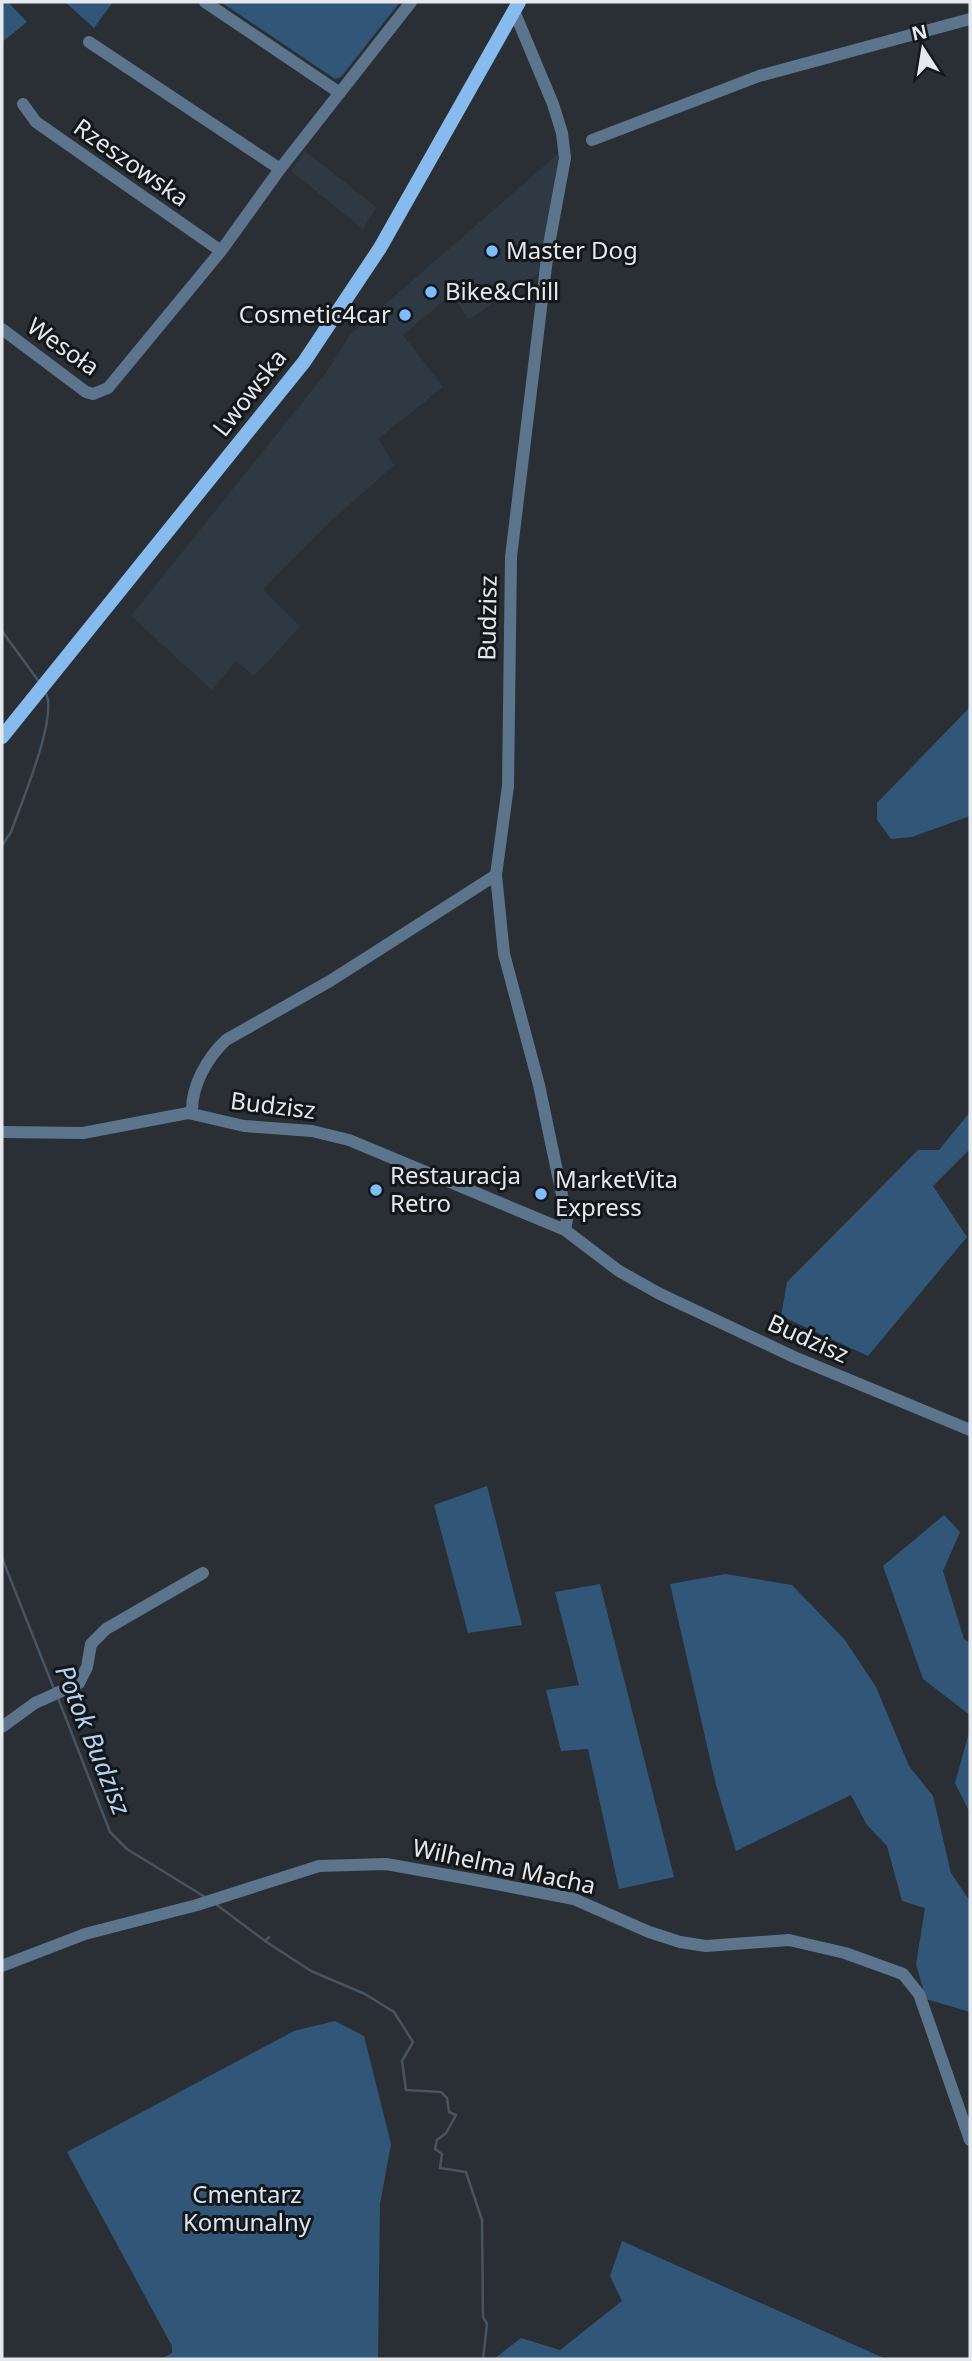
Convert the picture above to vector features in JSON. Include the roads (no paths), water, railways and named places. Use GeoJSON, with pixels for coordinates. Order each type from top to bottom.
{"type":"FeatureCollection","features":[{"type":"Feature","properties":{"kind":"main road","name":"Lwowska"},"geometry":{"type":"LineString","coordinates":[[2,737],[304,362],[380,248],[515,5]]}},
{"type":"Feature","properties":{"kind":"street"},"geometry":{"type":"LineString","coordinates":[[205,2],[340,93]]}},
{"type":"Feature","properties":{"kind":"street"},"geometry":{"type":"LineString","coordinates":[[221,251],[279,169],[411,2]]}},
{"type":"Feature","properties":{"kind":"street","name":"Budzisz"},"geometry":{"type":"LineString","coordinates":[[515,5],[559,124],[565,158],[548,250],[511,557],[508,786],[496,875],[504,954],[552,1142],[567,1219],[565,1230]]}},
{"type":"Feature","properties":{"kind":"street"},"geometry":{"type":"LineString","coordinates":[[592,140],[759,76],[970,19]]}},
{"type":"Feature","properties":{"kind":"street"},"geometry":{"type":"LineString","coordinates":[[89,42],[279,169]]}},
{"type":"Feature","properties":{"kind":"street","name":"Rzeszowska"},"geometry":{"type":"LineString","coordinates":[[23,104],[36,122],[221,251]]}},
{"type":"Feature","properties":{"kind":"street","name":"Wesoła"},"geometry":{"type":"LineString","coordinates":[[2,329],[79,388],[93,394],[101,392],[108,388],[221,251]]}},
{"type":"Feature","properties":{"kind":"street"},"geometry":{"type":"LineString","coordinates":[[192,1113],[195,1090],[215,1052],[226,1040],[330,981],[496,875]]}},
{"type":"Feature","properties":{"kind":"street","name":"Budzisz"},"geometry":{"type":"LineString","coordinates":[[2,1132],[83,1133],[192,1113],[244,1126],[303,1130],[349,1140],[565,1230],[619,1271],[660,1294],[794,1357],[970,1430]]}},
{"type":"Feature","properties":{"kind":"street"},"geometry":{"type":"LineString","coordinates":[[2,1727],[79,1683],[87,1667],[92,1644],[106,1629],[203,1573]]}},
{"type":"Feature","properties":{"kind":"street","name":"Wilhelma Macha"},"geometry":{"type":"LineString","coordinates":[[2,1966],[85,1934],[211,1901],[308,1868],[386,1864],[574,1899],[649,1932],[690,1944],[716,1945],[778,1939],[873,1962],[903,1974],[916,1988],[970,2140]]}},
{"type":"Feature","properties":{"kind":"waterway","name":"Potok Budzisz"},"geometry":{"type":"LineString","coordinates":[[2,631],[40,683]]}},
{"type":"Feature","properties":{"kind":"waterway","name":"Potok Budzisz"},"geometry":{"type":"LineString","coordinates":[[2,846],[11,832],[43,739],[48,703],[45,692]]}},
{"type":"Feature","properties":{"kind":"waterway","name":"Potok Budzisz"},"geometry":{"type":"LineString","coordinates":[[2,1558],[54,1689]]}},
{"type":"Feature","properties":{"kind":"waterway","name":"Potok Budzisz"},"geometry":{"type":"LineString","coordinates":[[58,1698],[110,1832],[127,1849],[205,1897]]}},
{"type":"Feature","properties":{"kind":"waterway","name":"Potok Budzisz"},"geometry":{"type":"LineString","coordinates":[[217,1905],[265,1941],[269,1937]]}},
{"type":"Feature","properties":{"kind":"waterway"},"geometry":{"type":"LineString","coordinates":[[265,1941],[311,1971],[365,1994],[394,2012],[413,2042],[402,2061],[406,2090],[441,2092],[447,2098],[449,2112],[456,2115],[446,2133],[437,2140],[435,2149],[442,2154],[440,2168],[466,2172],[482,2220],[483,2317],[487,2324],[483,2359]]}},
{"type":"Feature","properties":{"kind":"place","name":"Master Dog"},"geometry":{"type":"Point","coordinates":[492,251]}},
{"type":"Feature","properties":{"kind":"place","name":"Bike&Chill"},"geometry":{"type":"Point","coordinates":[431,292]}},
{"type":"Feature","properties":{"kind":"place","name":"Cosmetic4car"},"geometry":{"type":"Point","coordinates":[405,315]}},
{"type":"Feature","properties":{"kind":"place","name":"Restauracja Retro"},"geometry":{"type":"Point","coordinates":[376,1190]}},
{"type":"Feature","properties":{"kind":"place","name":"MarketVita Express"},"geometry":{"type":"Point","coordinates":[541,1194]}},
{"type":"Feature","properties":{"kind":"park label","name":"Cmentarz Komunalny"},"geometry":{"type":"Point","coordinates":[247,2209]}}]}
